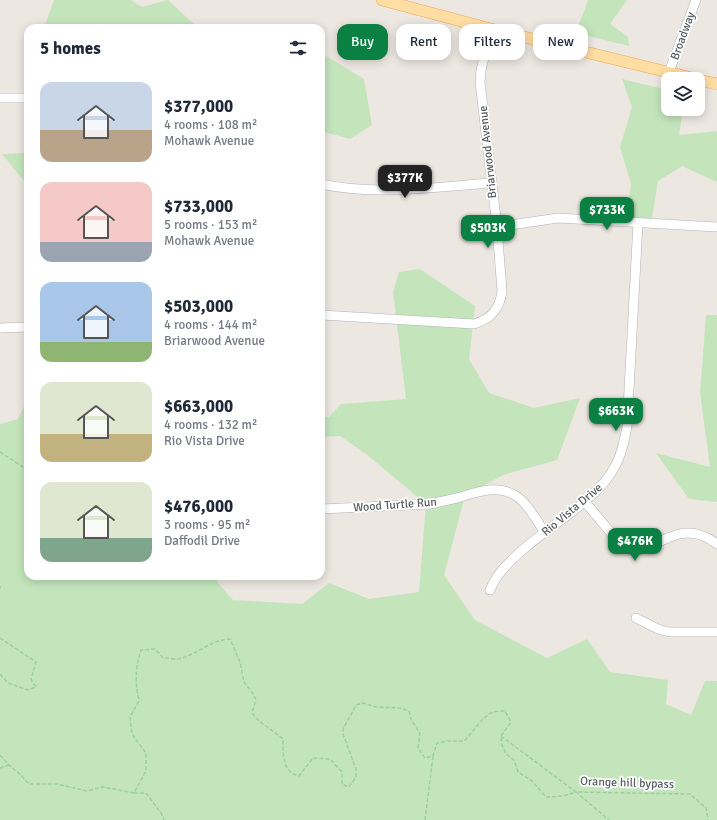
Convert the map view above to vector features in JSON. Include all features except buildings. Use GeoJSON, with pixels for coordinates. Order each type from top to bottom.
{"type":"FeatureCollection","features":[{"type":"Feature","properties":{"kind":"main road"},"geometry":{"type":"LineString","coordinates":[[382,0],[469,24]]}},
{"type":"Feature","properties":{"kind":"main road"},"geometry":{"type":"LineString","coordinates":[[525,38],[669,72]]}},
{"type":"Feature","properties":{"kind":"main road"},"geometry":{"type":"LineString","coordinates":[[705,81],[717,84]]}},
{"type":"Feature","properties":{"kind":"street","name":"Broadway"},"geometry":{"type":"LineString","coordinates":[[669,72],[696,0]]}},
{"type":"Feature","properties":{"kind":"street","name":"Briarwood Avenue"},"geometry":{"type":"LineString","coordinates":[[325,315],[471,324],[482,322],[494,314],[501,300],[502,291],[497,227],[480,82],[483,60]]}},
{"type":"Feature","properties":{"kind":"street"},"geometry":{"type":"LineString","coordinates":[[0,98],[24,98]]}},
{"type":"Feature","properties":{"kind":"street"},"geometry":{"type":"LineString","coordinates":[[325,185],[348,189],[376,191],[491,182]]}},
{"type":"Feature","properties":{"kind":"street"},"geometry":{"type":"LineString","coordinates":[[497,227],[558,218],[717,227]]}},
{"type":"Feature","properties":{"kind":"street","name":"Rio Vista Drive"},"geometry":{"type":"LineString","coordinates":[[490,590],[497,576],[510,562],[596,492],[613,470],[620,457],[627,427],[638,223]]}},
{"type":"Feature","properties":{"kind":"street"},"geometry":{"type":"LineString","coordinates":[[0,328],[24,327]]}},
{"type":"Feature","properties":{"kind":"street","name":"Wood Turtle Run"},"geometry":{"type":"LineString","coordinates":[[325,509],[430,504],[495,489],[504,490],[524,503],[545,533]]}},
{"type":"Feature","properties":{"kind":"street"},"geometry":{"type":"LineString","coordinates":[[585,502],[622,546],[627,549],[638,551],[668,537],[687,533],[695,533],[717,544]]}},
{"type":"Feature","properties":{"kind":"street"},"geometry":{"type":"LineString","coordinates":[[636,618],[658,629],[669,632],[717,632]]}},
{"type":"Feature","properties":{"kind":"path"},"geometry":{"type":"LineString","coordinates":[[0,452],[24,466]]}},
{"type":"Feature","properties":{"kind":"path"},"geometry":{"type":"LineString","coordinates":[[0,638],[36,662],[31,679],[36,686],[28,690],[8,683],[0,674]]}},
{"type":"Feature","properties":{"kind":"path"},"geometry":{"type":"LineString","coordinates":[[134,793],[146,771],[146,753],[132,734],[130,717],[139,701],[136,688],[136,667],[141,650],[155,649],[163,658],[176,659],[223,640],[230,639],[240,662],[244,682],[256,700],[252,713],[257,720],[267,726],[283,740],[285,766],[293,775],[299,776],[313,758],[330,759],[342,772],[342,784],[349,787],[356,777],[356,769],[343,734],[343,728],[356,705],[363,702],[376,707],[400,708],[409,711],[411,719],[420,734],[418,748],[425,758],[433,756]]}},
{"type":"Feature","properties":{"kind":"path"},"geometry":{"type":"LineString","coordinates":[[425,820],[433,756],[437,744],[447,741],[464,741],[472,734],[479,723],[493,712],[505,711],[511,722],[501,736],[502,745],[506,754],[514,760],[518,772],[531,780],[546,797],[563,796],[576,792],[609,820]]}},
{"type":"Feature","properties":{"kind":"path","name":"Orange hill bypass"},"geometry":{"type":"LineString","coordinates":[[501,736],[576,792],[690,794],[706,808],[708,820]]}},
{"type":"Feature","properties":{"kind":"path"},"geometry":{"type":"LineString","coordinates":[[0,755],[9,766],[21,775],[29,784],[57,784],[87,791],[103,787],[134,793],[146,793],[161,813],[164,820]]}},
{"type":"Feature","properties":{"kind":"path"},"geometry":{"type":"LineString","coordinates":[[0,768],[9,766]]}},
{"type":"Feature","properties":{"kind":"green space"},"geometry":{"type":"Polygon","coordinates":[[[54,0],[131,0],[142,7],[168,0],[194,24],[45,24],[54,0]]]}},
{"type":"Feature","properties":{"kind":"green space"},"geometry":{"type":"Polygon","coordinates":[[[588,0],[627,0],[610,24],[628,37],[629,46],[588,36],[588,24],[579,24],[588,0]]]}},
{"type":"Feature","properties":{"kind":"green space"},"geometry":{"type":"Polygon","coordinates":[[[325,55],[364,79],[372,125],[350,139],[325,132],[325,55]]]}},
{"type":"Feature","properties":{"kind":"green space"},"geometry":{"type":"Polygon","coordinates":[[[622,79],[661,88],[661,116],[682,116],[679,135],[717,131],[717,182],[682,166],[658,181],[651,225],[625,224],[631,184],[620,147],[632,107],[622,79]]]}},
{"type":"Feature","properties":{"kind":"green space"},"geometry":{"type":"Polygon","coordinates":[[[24,153],[24,181],[2,154],[24,153]]]}},
{"type":"Feature","properties":{"kind":"green space"},"geometry":{"type":"Polygon","coordinates":[[[420,269],[475,306],[469,359],[489,393],[534,408],[580,398],[557,460],[503,475],[465,496],[444,575],[475,620],[547,658],[587,639],[610,672],[668,680],[666,704],[691,715],[705,681],[717,681],[717,820],[0,820],[0,424],[18,419],[24,406],[24,580],[218,580],[218,583],[233,600],[302,604],[329,583],[369,599],[419,592],[426,504],[366,454],[340,436],[325,437],[325,417],[329,417],[341,404],[406,399],[393,292],[399,272],[420,269]]]}},
{"type":"Feature","properties":{"kind":"green space"},"geometry":{"type":"Polygon","coordinates":[[[706,315],[717,315],[717,502],[689,499],[656,453],[710,467],[700,393],[706,315]]]}}]}
